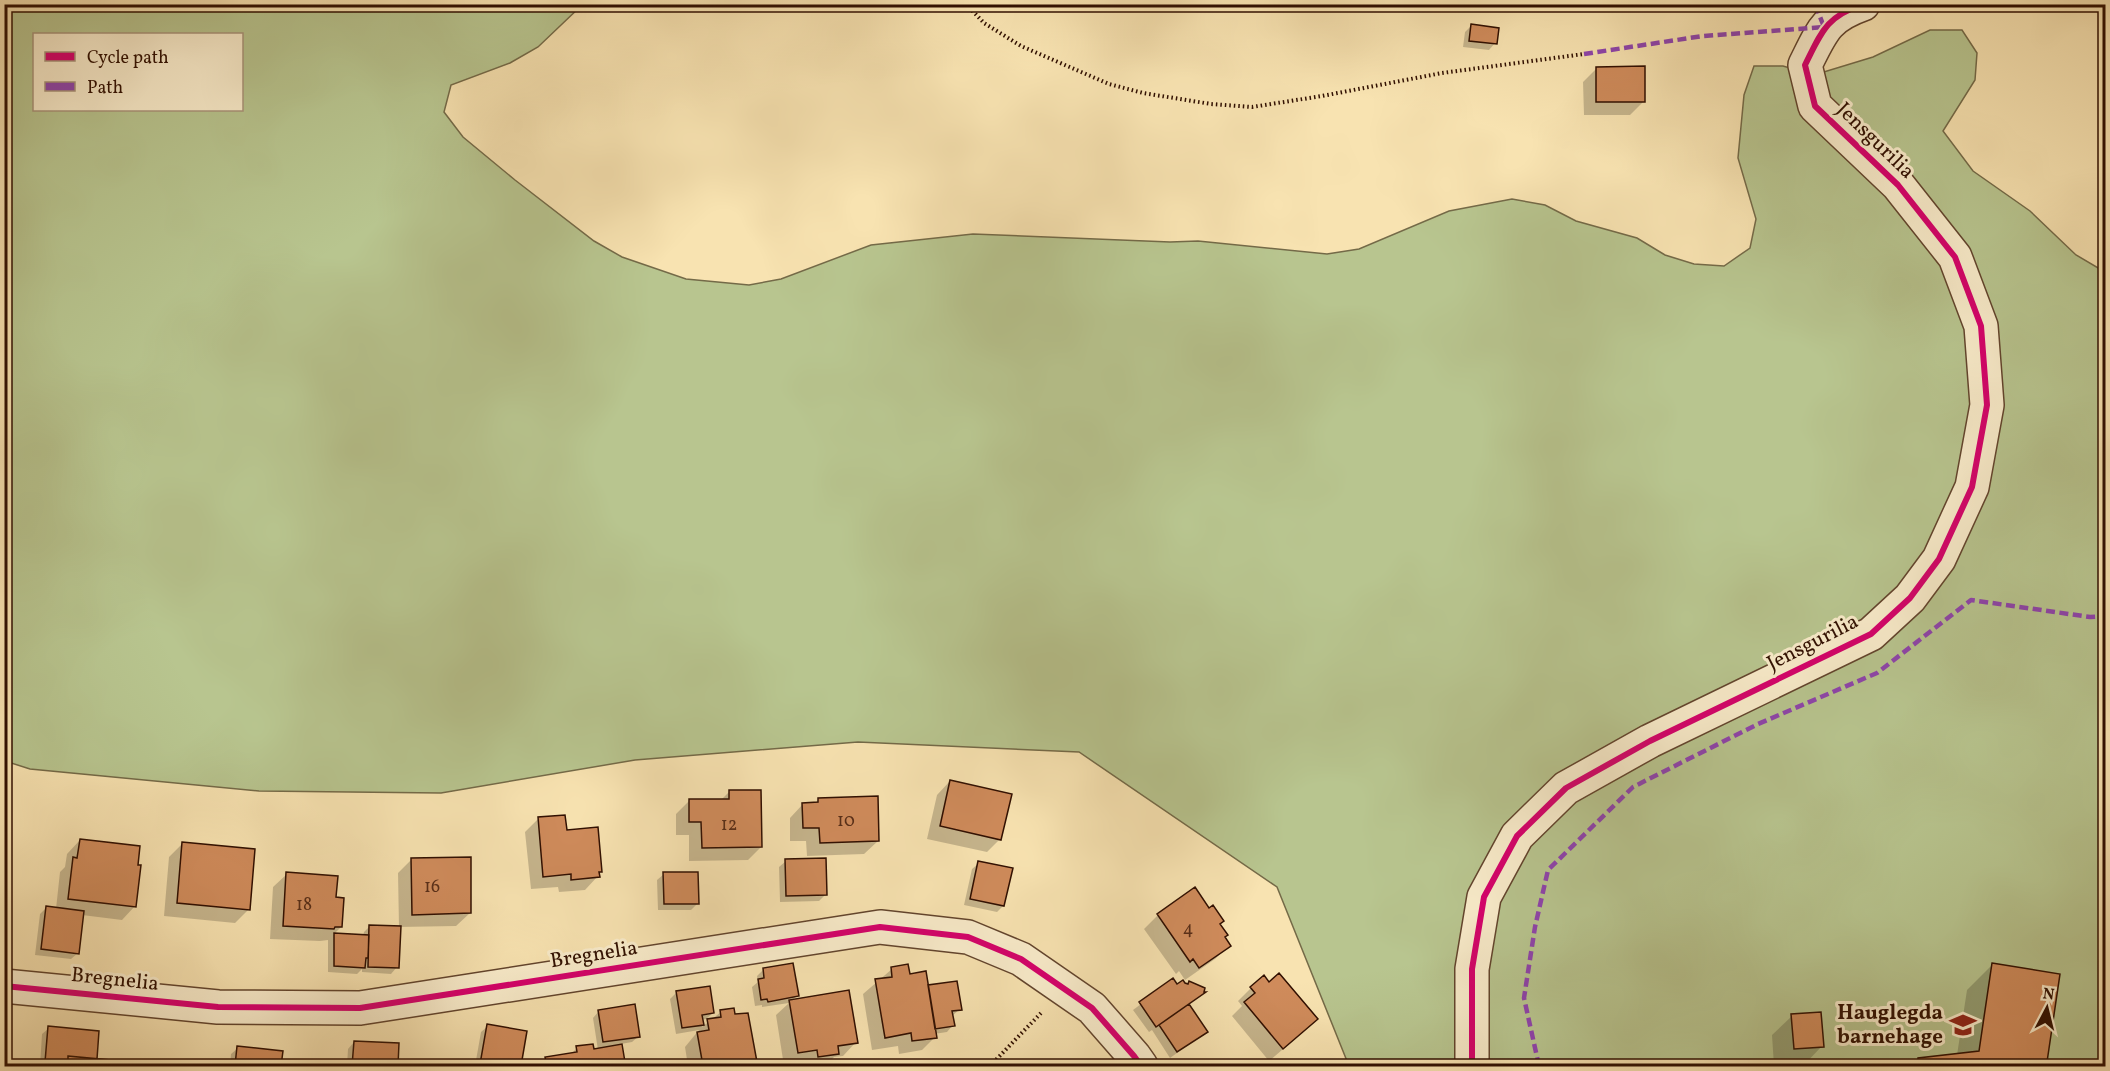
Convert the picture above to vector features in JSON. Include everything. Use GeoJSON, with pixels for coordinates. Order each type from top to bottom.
{"type":"FeatureCollection","features":[{"type":"Feature","properties":{"kind":"street","name":"Jensgurilia"},"geometry":{"type":"LineString","coordinates":[[1472,1066],[1472,969],[1484,897],[1517,836],[1566,789],[1650,741],[1871,633],[1910,598],[1939,559],[1972,487],[1987,405],[1981,326],[1955,257],[1898,185],[1815,106],[1805,64],[1824,27],[1844,11],[1863,4]]}},
{"type":"Feature","properties":{"kind":"street","name":"Bregnelia"},"geometry":{"type":"LineString","coordinates":[[4,986],[218,1007],[360,1008],[880,927],[968,937],[1021,959],[1092,1008],[1141,1066]]}},
{"type":"Feature","properties":{"kind":"path"},"geometry":{"type":"LineString","coordinates":[[966,4],[984,23],[1022,46],[1109,84],[1143,93],[1211,104],[1252,107],[1442,73],[1584,54]]}},
{"type":"Feature","properties":{"kind":"path"},"geometry":{"type":"LineString","coordinates":[[990,1066],[1065,988]]}},
{"type":"Feature","properties":{"kind":"green space"},"geometry":{"type":"Polygon","coordinates":[[[5,5],[582,5],[538,47],[510,63],[451,85],[444,112],[463,137],[515,180],[594,241],[622,257],[686,279],[749,285],[781,279],[871,245],[973,234],[1170,242],[1198,241],[1327,254],[1359,249],[1449,211],[1512,199],[1545,205],[1576,221],[1637,238],[1665,255],[1694,264],[1724,266],[1750,248],[1756,219],[1738,158],[1744,95],[1754,66],[1783,66],[1814,75],[1873,57],[1930,30],[1962,30],[1977,53],[1975,80],[1943,131],[1973,171],[2030,211],[2076,255],[2105,272],[2105,1066],[1349,1066],[1277,887],[1079,752],[858,742],[635,760],[441,793],[259,791],[30,769],[5,761],[5,5]]]}},
{"type":"Feature","properties":{"kind":"building"},"geometry":{"type":"Polygon","coordinates":[[[1471,24],[1499,28],[1497,44],[1469,41],[1471,24]]]}},
{"type":"Feature","properties":{"kind":"building"},"geometry":{"type":"Polygon","coordinates":[[[1645,66],[1645,102],[1596,102],[1596,67],[1645,66]]]}},
{"type":"Feature","properties":{"kind":"building"},"geometry":{"type":"Polygon","coordinates":[[[950,780],[1012,794],[1001,840],[940,826],[950,780]]]}},
{"type":"Feature","properties":{"kind":"building"},"geometry":{"type":"Polygon","coordinates":[[[729,790],[761,790],[762,847],[702,848],[701,822],[689,822],[689,799],[729,799],[729,790]]]}},
{"type":"Feature","properties":{"kind":"building"},"geometry":{"type":"Polygon","coordinates":[[[878,796],[879,841],[820,843],[819,828],[803,828],[802,803],[818,802],[818,798],[878,796]]]}},
{"type":"Feature","properties":{"kind":"building"},"geometry":{"type":"Polygon","coordinates":[[[565,815],[567,830],[598,827],[602,872],[599,872],[600,877],[571,880],[571,874],[543,877],[538,817],[565,815]]]}},
{"type":"Feature","properties":{"kind":"building"},"geometry":{"type":"Polygon","coordinates":[[[80,839],[140,846],[138,865],[141,865],[136,907],[68,899],[73,857],[77,858],[80,839]]]}},
{"type":"Feature","properties":{"kind":"building"},"geometry":{"type":"Polygon","coordinates":[[[182,842],[255,849],[250,910],[177,903],[182,842]]]}},
{"type":"Feature","properties":{"kind":"building"},"geometry":{"type":"Polygon","coordinates":[[[471,857],[471,913],[412,915],[411,858],[471,857]]]}},
{"type":"Feature","properties":{"kind":"building"},"geometry":{"type":"Polygon","coordinates":[[[826,858],[827,895],[786,896],[785,859],[826,858]]]}},
{"type":"Feature","properties":{"kind":"building"},"geometry":{"type":"Polygon","coordinates":[[[978,861],[1013,868],[1004,906],[970,899],[978,861]]]}},
{"type":"Feature","properties":{"kind":"building"},"geometry":{"type":"Polygon","coordinates":[[[286,872],[338,876],[336,897],[344,898],[342,927],[334,929],[283,926],[286,872]]]}},
{"type":"Feature","properties":{"kind":"building"},"geometry":{"type":"Polygon","coordinates":[[[663,872],[698,872],[699,904],[664,904],[663,872]]]}},
{"type":"Feature","properties":{"kind":"building"},"geometry":{"type":"Polygon","coordinates":[[[1195,887],[1209,908],[1213,905],[1224,921],[1220,924],[1228,935],[1225,937],[1231,946],[1199,968],[1193,959],[1190,962],[1157,914],[1195,887]]]}},
{"type":"Feature","properties":{"kind":"building"},"geometry":{"type":"Polygon","coordinates":[[[46,906],[84,911],[79,954],[41,949],[46,906]]]}},
{"type":"Feature","properties":{"kind":"building"},"geometry":{"type":"Polygon","coordinates":[[[369,925],[401,926],[399,968],[368,967],[369,925]]]}},
{"type":"Feature","properties":{"kind":"building"},"geometry":{"type":"Polygon","coordinates":[[[334,933],[369,935],[365,968],[334,966],[334,933]]]}},
{"type":"Feature","properties":{"kind":"building"},"geometry":{"type":"Polygon","coordinates":[[[793,963],[799,996],[768,1002],[767,999],[761,1000],[758,979],[764,978],[763,968],[793,963]]]}},
{"type":"Feature","properties":{"kind":"building"},"geometry":{"type":"Polygon","coordinates":[[[1992,963],[2060,974],[2047,1062],[2058,1066],[1892,1066],[1891,1064],[1918,1061],[1918,1058],[1979,1051],[1992,963]]]}},
{"type":"Feature","properties":{"kind":"building"},"geometry":{"type":"Polygon","coordinates":[[[908,964],[910,974],[926,971],[937,1038],[912,1041],[911,1033],[885,1038],[875,979],[892,977],[891,967],[908,964]]]}},
{"type":"Feature","properties":{"kind":"building"},"geometry":{"type":"Polygon","coordinates":[[[1279,973],[1318,1019],[1283,1049],[1244,1002],[1255,993],[1250,987],[1264,975],[1269,982],[1279,973]]]}},
{"type":"Feature","properties":{"kind":"building"},"geometry":{"type":"Polygon","coordinates":[[[1173,978],[1177,984],[1183,980],[1188,984],[1189,981],[1205,988],[1204,992],[1206,992],[1156,1027],[1139,1002],[1173,978]]]}},
{"type":"Feature","properties":{"kind":"building"},"geometry":{"type":"Polygon","coordinates":[[[957,981],[962,1010],[952,1011],[955,1026],[935,1029],[928,985],[957,981]]]}},
{"type":"Feature","properties":{"kind":"building"},"geometry":{"type":"Polygon","coordinates":[[[710,986],[714,1013],[702,1015],[704,1025],[682,1028],[676,991],[710,986]]]}},
{"type":"Feature","properties":{"kind":"building"},"geometry":{"type":"Polygon","coordinates":[[[849,990],[858,1043],[838,1046],[839,1054],[818,1057],[817,1050],[798,1053],[789,1000],[849,990]]]}},
{"type":"Feature","properties":{"kind":"building"},"geometry":{"type":"Polygon","coordinates":[[[635,1004],[640,1037],[603,1042],[598,1010],[635,1004]]]}},
{"type":"Feature","properties":{"kind":"building"},"geometry":{"type":"Polygon","coordinates":[[[1189,1004],[1208,1032],[1177,1052],[1159,1025],[1189,1004]]]}},
{"type":"Feature","properties":{"kind":"building"},"geometry":{"type":"Polygon","coordinates":[[[734,1008],[735,1014],[748,1013],[757,1062],[732,1066],[703,1066],[697,1032],[709,1030],[707,1019],[721,1017],[720,1010],[734,1008]]]}},
{"type":"Feature","properties":{"kind":"building"},"geometry":{"type":"Polygon","coordinates":[[[1821,1012],[1824,1047],[1794,1049],[1791,1014],[1821,1012]]]}},
{"type":"Feature","properties":{"kind":"building"},"geometry":{"type":"Polygon","coordinates":[[[487,1024],[527,1031],[521,1066],[480,1064],[487,1024]]]}},
{"type":"Feature","properties":{"kind":"building"},"geometry":{"type":"Polygon","coordinates":[[[48,1026],[99,1031],[97,1059],[68,1056],[68,1065],[45,1062],[48,1026]]]}},
{"type":"Feature","properties":{"kind":"building"},"geometry":{"type":"Polygon","coordinates":[[[354,1041],[399,1043],[398,1066],[352,1066],[354,1041]]]}},
{"type":"Feature","properties":{"kind":"building"},"geometry":{"type":"Polygon","coordinates":[[[593,1044],[594,1049],[622,1044],[625,1062],[628,1066],[547,1066],[545,1057],[577,1052],[576,1046],[593,1044]]]}},
{"type":"Feature","properties":{"kind":"building"},"geometry":{"type":"Polygon","coordinates":[[[237,1046],[283,1051],[281,1066],[235,1066],[237,1046]]]}},
{"type":"Feature","properties":{"kind":"building"},"geometry":{"type":"Polygon","coordinates":[[[68,1056],[143,1063],[143,1066],[68,1066],[68,1056]]]}},
{"type":"Feature","properties":{"kind":"marked path"},"geometry":{"type":"LineString","coordinates":[[1584,54],[1703,36],[1824,27],[1815,4]]}},
{"type":"Feature","properties":{"kind":"marked path"},"geometry":{"type":"LineString","coordinates":[[1539,1066],[1524,998],[1535,927],[1548,870],[1633,787],[1758,724],[1877,673],[1971,600],[2090,617],[2106,616]]}},
{"type":"Feature","properties":{"kind":"cycle path"},"geometry":{"type":"LineString","coordinates":[[1472,1066],[1472,969],[1484,897],[1517,836],[1566,788],[1650,741],[1871,634],[1910,598],[1939,559],[1972,487],[1987,405],[1981,326],[1955,257],[1898,185],[1815,106],[1805,65],[1826,27],[1841,14],[1863,4]]}},
{"type":"Feature","properties":{"kind":"cycle path"},"geometry":{"type":"LineString","coordinates":[[4,986],[218,1007],[360,1008],[880,927],[968,937],[1021,959],[1092,1008],[1141,1066]]}},
{"type":"Feature","properties":{"kind":"place","name":"Hauglegda barnehage"},"geometry":{"type":"Point","coordinates":[1963,1025]}}]}
